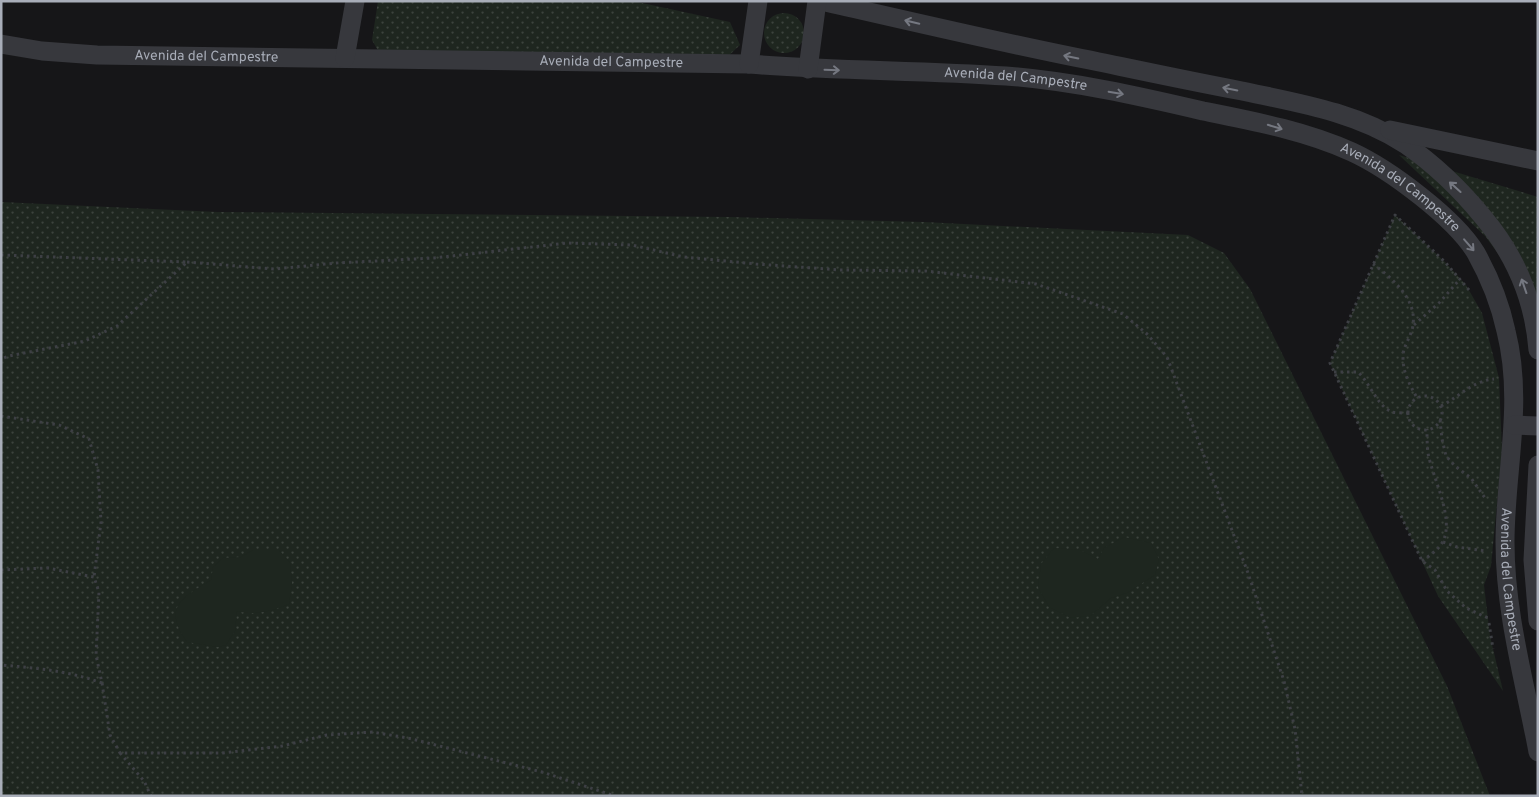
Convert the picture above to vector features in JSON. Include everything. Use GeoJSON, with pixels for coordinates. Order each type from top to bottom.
{"type":"FeatureCollection","features":[{"type":"Feature","properties":{"kind":"street"},"geometry":{"type":"LineString","coordinates":[[345,58],[354,1]]}},
{"type":"Feature","properties":{"kind":"street"},"geometry":{"type":"LineString","coordinates":[[749,64],[758,1]]}},
{"type":"Feature","properties":{"kind":"street"},"geometry":{"type":"LineString","coordinates":[[808,69],[817,1]]}},
{"type":"Feature","properties":{"kind":"street","name":"Avenida del Campestre"},"geometry":{"type":"LineString","coordinates":[[822,1],[1040,50],[1320,107],[1369,125],[1538,161]]}},
{"type":"Feature","properties":{"kind":"street","name":"Avenida del Campestre"},"geometry":{"type":"LineString","coordinates":[[1,44],[42,51],[97,56],[749,64],[808,69],[1008,76],[1156,100],[1267,125],[1352,152],[1386,171],[1420,195],[1474,250],[1495,289],[1507,334],[1514,378],[1514,425],[1505,539],[1506,581],[1510,618],[1534,709],[1538,752]]}},
{"type":"Feature","properties":{"kind":"street"},"geometry":{"type":"LineString","coordinates":[[1315,139],[1320,107]]}},
{"type":"Feature","properties":{"kind":"street","name":"Avenida del Campestre"},"geometry":{"type":"LineString","coordinates":[[1369,125],[1404,144],[1428,163],[1468,198],[1499,236],[1522,279],[1536,321],[1538,350]]}},
{"type":"Feature","properties":{"kind":"street"},"geometry":{"type":"LineString","coordinates":[[1514,425],[1538,426]]}},
{"type":"Feature","properties":{"kind":"street","name":"Avenida del Campestre"},"geometry":{"type":"LineString","coordinates":[[1538,465],[1532,560],[1538,621]]}},
{"type":"Feature","properties":{"kind":"path"},"geometry":{"type":"LineString","coordinates":[[1470,292],[1460,279],[1395,215],[1330,362],[1422,561],[1435,570],[1447,591],[1466,608],[1488,618]]}},
{"type":"Feature","properties":{"kind":"path"},"geometry":{"type":"LineString","coordinates":[[1,255],[187,262],[274,269],[336,263],[434,258],[566,243],[632,244],[684,258],[841,270],[926,271],[1036,284],[1123,314],[1147,334],[1167,357],[1248,573],[1284,681],[1295,729],[1302,796]]}},
{"type":"Feature","properties":{"kind":"path"},"geometry":{"type":"LineString","coordinates":[[1,359],[85,341],[116,326],[187,262]]}},
{"type":"Feature","properties":{"kind":"path"},"geometry":{"type":"LineString","coordinates":[[1373,264],[1392,278],[1413,309],[1414,326],[1402,357],[1407,380],[1417,398]]}},
{"type":"Feature","properties":{"kind":"path"},"geometry":{"type":"LineString","coordinates":[[1414,326],[1440,302],[1460,279]]}},
{"type":"Feature","properties":{"kind":"path"},"geometry":{"type":"LineString","coordinates":[[1334,372],[1358,372],[1368,382],[1376,398],[1392,412],[1409,413]]}},
{"type":"Feature","properties":{"kind":"path"},"geometry":{"type":"LineString","coordinates":[[1441,406],[1454,400],[1470,386],[1484,380],[1499,378]]}},
{"type":"Feature","properties":{"kind":"path"},"geometry":{"type":"LineString","coordinates":[[1440,420],[1437,425],[1427,429],[1417,427],[1410,418],[1411,404],[1417,398],[1428,396],[1438,401],[1441,406],[1440,420],[1446,456],[1455,466],[1471,478],[1488,506]]}},
{"type":"Feature","properties":{"kind":"path"},"geometry":{"type":"LineString","coordinates":[[1,416],[59,425],[89,439],[98,470],[101,522],[94,576],[100,592],[96,655],[110,734],[120,753],[144,781],[152,796]]}},
{"type":"Feature","properties":{"kind":"path"},"geometry":{"type":"LineString","coordinates":[[1422,561],[1435,552],[1443,542],[1446,525],[1444,510],[1428,451],[1427,429]]}},
{"type":"Feature","properties":{"kind":"path"},"geometry":{"type":"LineString","coordinates":[[1443,542],[1457,547],[1492,552]]}},
{"type":"Feature","properties":{"kind":"path"},"geometry":{"type":"LineString","coordinates":[[1,570],[48,568],[94,576]]}},
{"type":"Feature","properties":{"kind":"path"},"geometry":{"type":"LineString","coordinates":[[1487,610],[1494,654]]}},
{"type":"Feature","properties":{"kind":"path"},"geometry":{"type":"LineString","coordinates":[[1,665],[41,668],[76,674],[102,683]]}},
{"type":"Feature","properties":{"kind":"path"},"geometry":{"type":"LineString","coordinates":[[120,753],[223,753],[282,746],[327,735],[372,732],[408,738],[542,772],[615,796]]}},
{"type":"Feature","properties":{"kind":"shaded area"},"geometry":{"type":"Polygon","coordinates":[[[378,1],[633,1],[730,22],[740,45],[723,61],[381,56],[372,40],[378,1]]]}},
{"type":"Feature","properties":{"kind":"shaded area"},"geometry":{"type":"Polygon","coordinates":[[[784,13],[798,19],[804,33],[798,47],[784,53],[770,47],[764,33],[770,19],[784,13]]]}},
{"type":"Feature","properties":{"kind":"shaded area"},"geometry":{"type":"Polygon","coordinates":[[[1399,155],[1538,197],[1538,337],[1508,267],[1485,236],[1399,155]]]}},
{"type":"Feature","properties":{"kind":"shaded area"},"geometry":{"type":"Polygon","coordinates":[[[1,202],[218,212],[730,217],[924,222],[1188,235],[1224,253],[1250,289],[1447,686],[1490,796],[1,796],[1,202]]]}},
{"type":"Feature","properties":{"kind":"shaded area"},"geometry":{"type":"Polygon","coordinates":[[[1395,215],[1445,262],[1466,285],[1482,313],[1499,378],[1502,451],[1491,566],[1484,585],[1490,636],[1503,691],[1438,596],[1330,363],[1395,215]]]}},
{"type":"Feature","properties":{"kind":"shaded area"},"geometry":{"type":"Polygon","coordinates":[[[1124,537],[1151,543],[1159,559],[1155,575],[1127,593],[1111,598],[1090,616],[1071,618],[1049,607],[1038,587],[1041,564],[1054,548],[1080,550],[1098,559],[1104,548],[1124,537]]]}},
{"type":"Feature","properties":{"kind":"shaded area"},"geometry":{"type":"Polygon","coordinates":[[[253,550],[279,550],[290,563],[292,583],[289,604],[263,612],[237,611],[235,631],[226,645],[218,647],[187,642],[176,620],[176,612],[184,598],[211,580],[213,567],[223,558],[241,557],[253,550]]]}}]}
